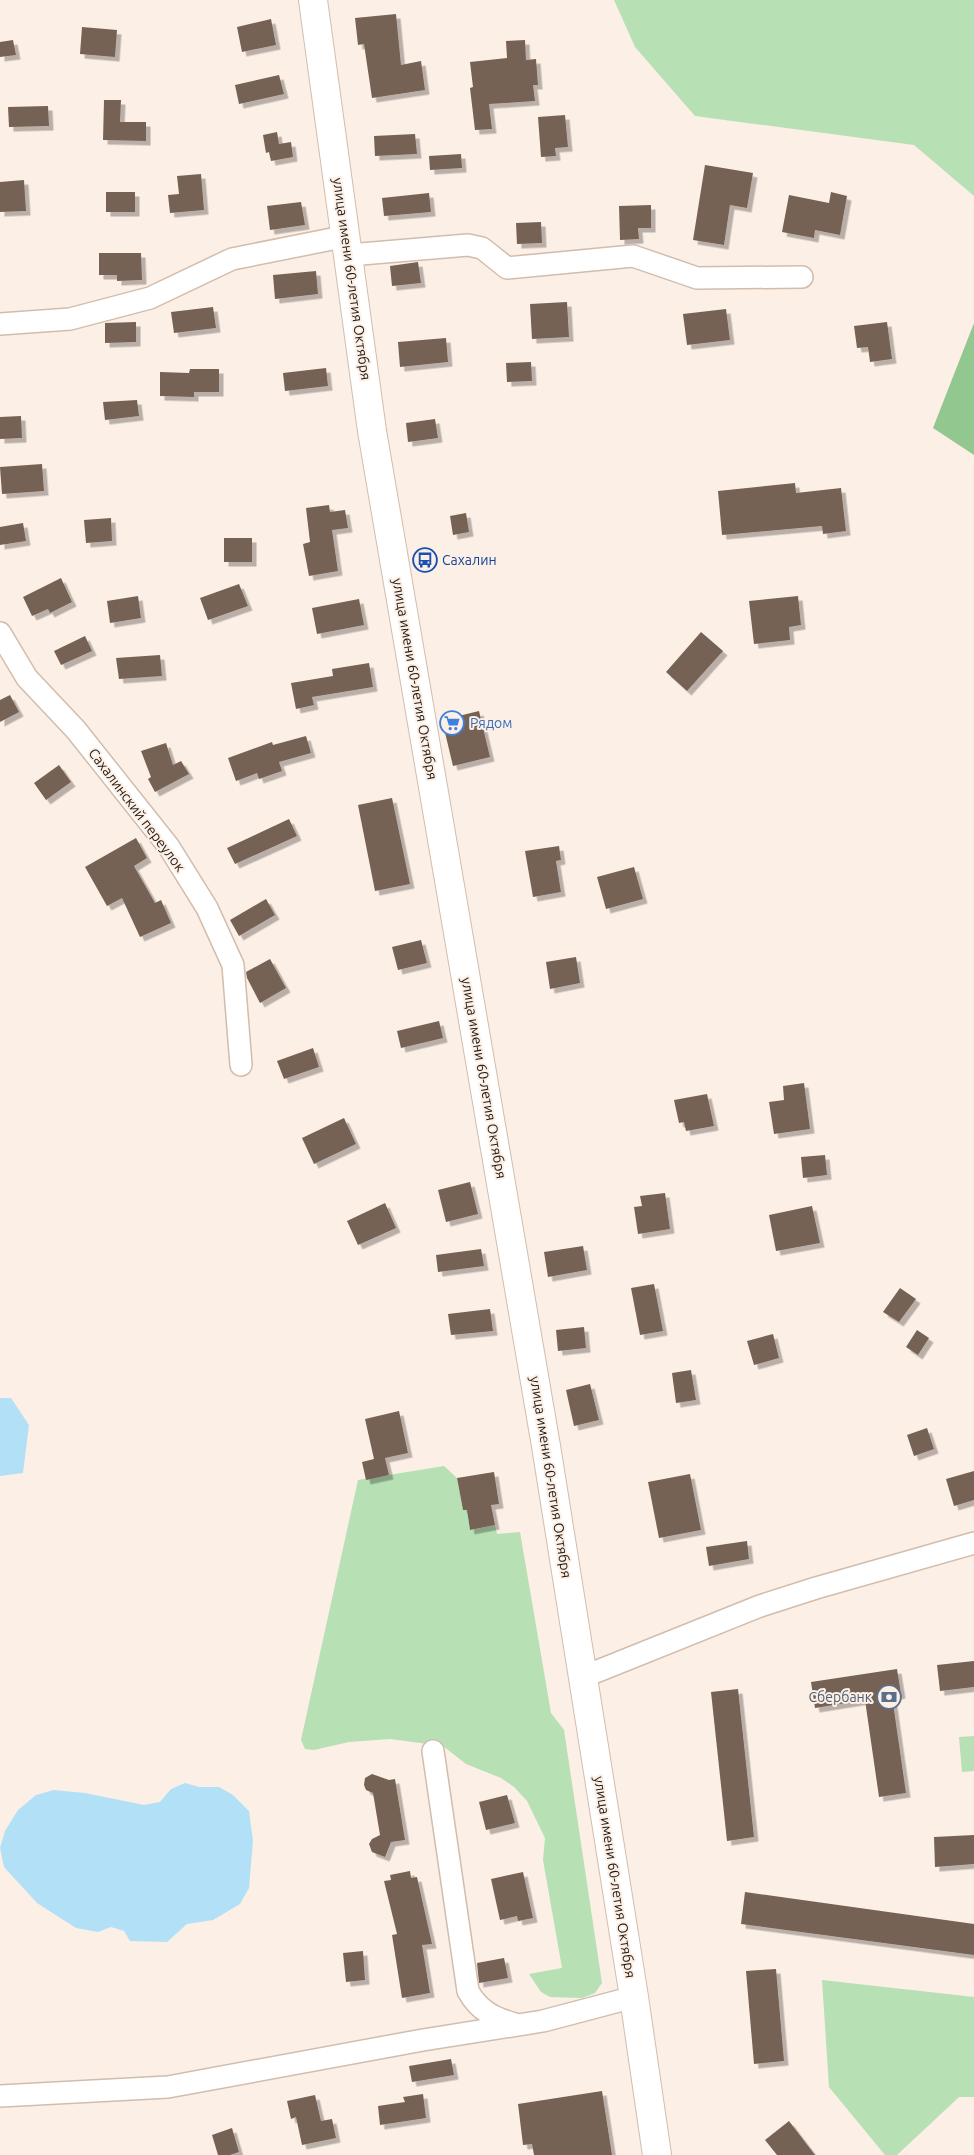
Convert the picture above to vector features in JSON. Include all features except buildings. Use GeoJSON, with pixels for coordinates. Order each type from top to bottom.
{"type":"FeatureCollection","features":[{"type":"Feature","properties":{"kind":"main road","name":"улица имени 60-летия Октября"},"geometry":{"type":"LineString","coordinates":[[314,0],[372,430],[486,1087],[583,1677],[657,2155]]}},
{"type":"Feature","properties":{"kind":"street"},"geometry":{"type":"LineString","coordinates":[[0,324],[79,317],[150,298],[232,259],[348,245],[468,245],[482,248],[507,268],[633,256],[697,278],[802,277]]}},
{"type":"Feature","properties":{"kind":"street","name":"Сахалинский переулок"},"geometry":{"type":"LineString","coordinates":[[0,634],[27,678],[76,730],[169,847],[207,908],[233,965],[241,1065]]}},
{"type":"Feature","properties":{"kind":"street"},"geometry":{"type":"LineString","coordinates":[[583,1677],[760,1606],[816,1588],[974,1544]]}},
{"type":"Feature","properties":{"kind":"street"},"geometry":{"type":"LineString","coordinates":[[433,1751],[468,1991],[473,2000],[485,2013],[497,2019],[518,2025]]}},
{"type":"Feature","properties":{"kind":"street"},"geometry":{"type":"LineString","coordinates":[[0,2096],[168,2087],[423,2040],[543,2021],[634,1997]]}},
{"type":"Feature","properties":{"kind":"green space"},"geometry":{"type":"Polygon","coordinates":[[[614,0],[974,0],[974,196],[914,145],[695,116],[635,47],[614,0]]]}},
{"type":"Feature","properties":{"kind":"green space"},"geometry":{"type":"Polygon","coordinates":[[[974,323],[974,455],[933,428],[974,323]]]}},
{"type":"Feature","properties":{"kind":"green space"},"geometry":{"type":"Polygon","coordinates":[[[444,1466],[457,1478],[463,1510],[467,1510],[470,1530],[495,1525],[497,1534],[520,1532],[551,1713],[564,1730],[602,1983],[595,1993],[582,1998],[550,1997],[541,1992],[529,1974],[562,1968],[543,1860],[545,1838],[527,1801],[514,1787],[501,1778],[466,1764],[443,1746],[390,1739],[349,1742],[314,1750],[305,1749],[301,1740],[358,1480],[444,1466]]]}},
{"type":"Feature","properties":{"kind":"green space"},"geometry":{"type":"Polygon","coordinates":[[[974,1736],[974,1771],[962,1772],[959,1737],[974,1736]]]}},
{"type":"Feature","properties":{"kind":"green space"},"geometry":{"type":"Polygon","coordinates":[[[822,1980],[974,1997],[974,2097],[959,2097],[897,2155],[885,2155],[829,2087],[822,1980]]]}},
{"type":"Feature","properties":{"kind":"water"},"geometry":{"type":"Polygon","coordinates":[[[0,1398],[11,1398],[29,1425],[23,1473],[0,1476],[0,1398]]]}},
{"type":"Feature","properties":{"kind":"water"},"geometry":{"type":"Polygon","coordinates":[[[185,1783],[199,1787],[219,1787],[233,1795],[249,1811],[253,1841],[249,1888],[240,1904],[213,1920],[187,1924],[167,1942],[130,1941],[124,1931],[111,1927],[98,1932],[76,1928],[37,1903],[4,1867],[0,1848],[5,1831],[18,1810],[36,1795],[54,1790],[85,1793],[144,1805],[160,1802],[171,1789],[185,1783]]]}},
{"type":"Feature","properties":{"kind":"place","name":"Сахалин"},"geometry":{"type":"Point","coordinates":[425,560]}},
{"type":"Feature","properties":{"kind":"place","name":"Рядом"},"geometry":{"type":"Point","coordinates":[452,723]}},
{"type":"Feature","properties":{"kind":"place","name":"Сбербанк"},"geometry":{"type":"Point","coordinates":[889,1697]}}]}
